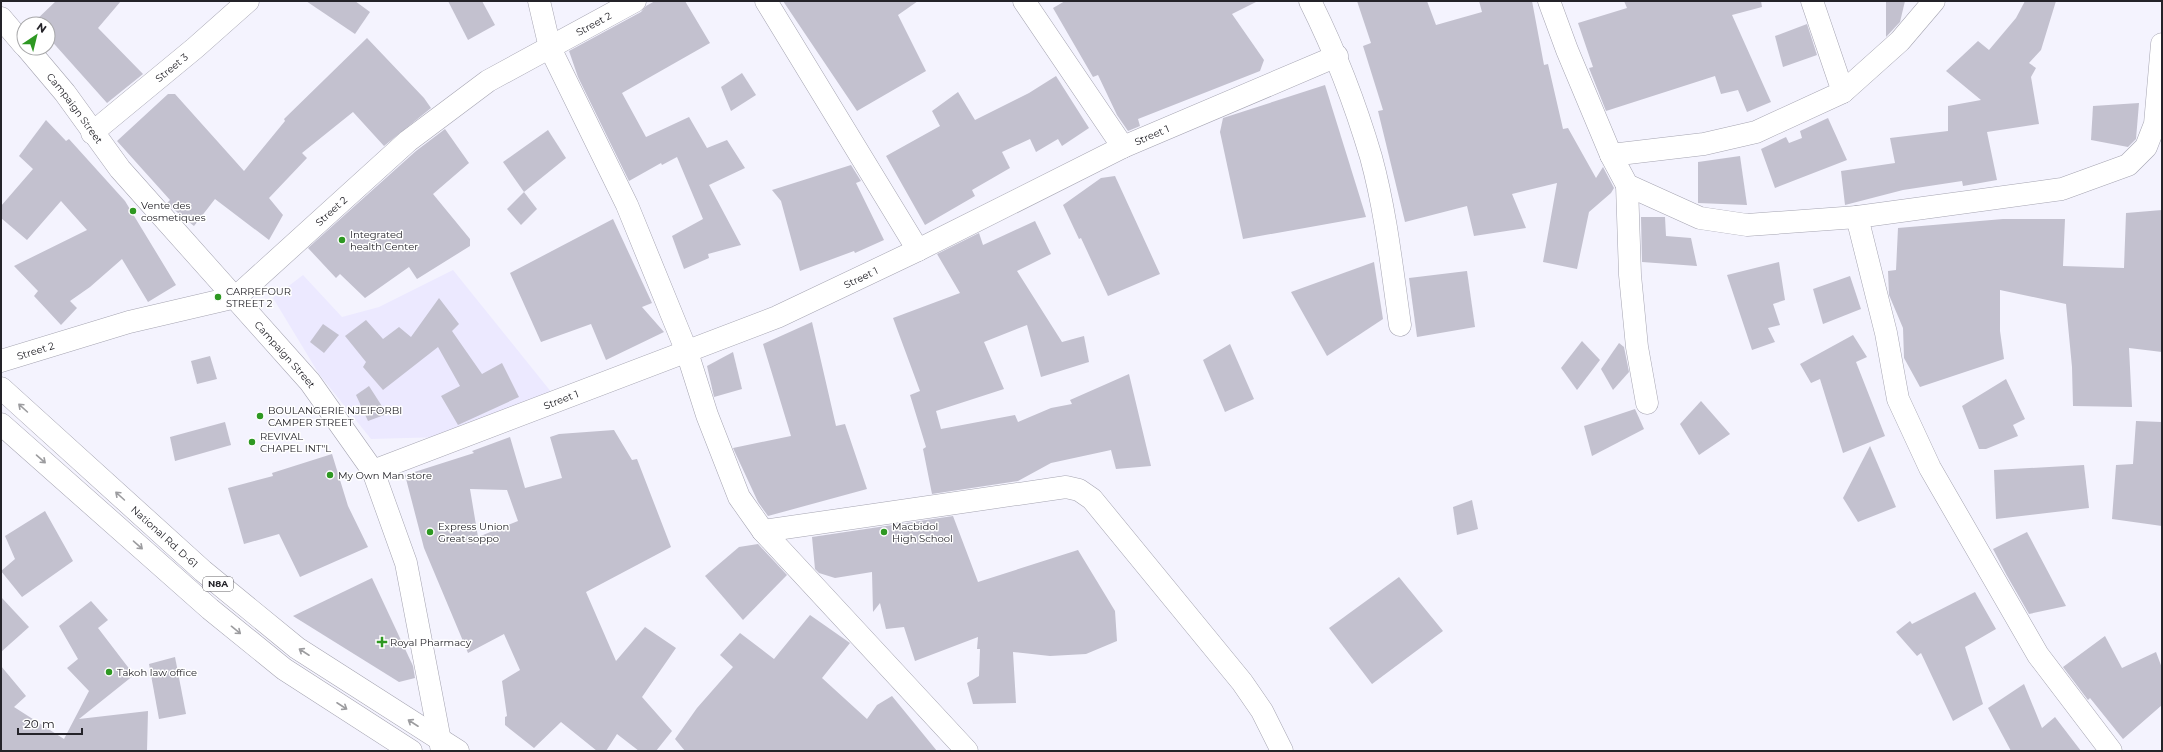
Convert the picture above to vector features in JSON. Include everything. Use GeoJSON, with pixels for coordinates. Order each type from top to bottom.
{"type":"FeatureCollection","features":[{"type":"Feature","properties":{"kind":"main road","name":"Street 3"},"geometry":{"type":"LineString","coordinates":[[92,132],[196,48],[248,1]]}},
{"type":"Feature","properties":{"kind":"main road"},"geometry":{"type":"LineString","coordinates":[[539,1],[550,48],[627,205],[687,352],[708,415],[739,497],[763,531],[967,751]]}},
{"type":"Feature","properties":{"kind":"main road","name":"Street 2"},"geometry":{"type":"LineString","coordinates":[[1,361],[128,322],[236,297],[408,141],[488,81],[636,1]]}},
{"type":"Feature","properties":{"kind":"main road"},"geometry":{"type":"LineString","coordinates":[[766,1],[918,250]]}},
{"type":"Feature","properties":{"kind":"main road"},"geometry":{"type":"LineString","coordinates":[[1024,1],[1123,147]]}},
{"type":"Feature","properties":{"kind":"main road"},"geometry":{"type":"LineString","coordinates":[[1310,1],[1336,56],[1371,157],[1386,222],[1400,325]]}},
{"type":"Feature","properties":{"kind":"main road"},"geometry":{"type":"LineString","coordinates":[[1548,1],[1611,155],[1627,185],[1630,275],[1637,347],[1647,403]]}},
{"type":"Feature","properties":{"kind":"main road"},"geometry":{"type":"LineString","coordinates":[[1812,1],[1843,92]]}},
{"type":"Feature","properties":{"kind":"main road"},"geometry":{"type":"LineString","coordinates":[[1611,155],[1704,144],[1756,132],[1843,92],[1900,41],[1934,1]]}},
{"type":"Feature","properties":{"kind":"main road"},"geometry":{"type":"LineString","coordinates":[[1,18],[16,36]]}},
{"type":"Feature","properties":{"kind":"main road"},"geometry":{"type":"LineString","coordinates":[[1627,185],[1700,218],[1747,224],[1857,217],[2062,189],[2128,165],[2146,147],[2155,124],[2162,44]]}},
{"type":"Feature","properties":{"kind":"main road","name":"Campaign Street"},"geometry":{"type":"LineString","coordinates":[[34,56],[65,93],[120,169],[236,297],[310,382],[373,471],[406,563],[447,748]]}},
{"type":"Feature","properties":{"kind":"main road","name":"Street 1"},"geometry":{"type":"LineString","coordinates":[[373,471],[777,317],[918,250],[1123,147],[1336,56]]}},
{"type":"Feature","properties":{"kind":"main road"},"geometry":{"type":"LineString","coordinates":[[1857,217],[1886,333],[1898,399],[1930,468],[2038,655],[2110,751]]}},
{"type":"Feature","properties":{"kind":"main road","name":"National Rd. D-61"},"geometry":{"type":"LineString","coordinates":[[1,388],[203,571],[297,648],[447,748]]}},
{"type":"Feature","properties":{"kind":"main road","name":"N8A"},"geometry":{"type":"LineString","coordinates":[[1,424],[210,609],[284,669],[412,751]]}},
{"type":"Feature","properties":{"kind":"main road"},"geometry":{"type":"LineString","coordinates":[[763,531],[1066,487],[1079,490],[1092,499],[1242,682],[1262,711],[1282,751]]}},
{"type":"Feature","properties":{"kind":"shaded area"},"geometry":{"type":"Polygon","coordinates":[[[453,270],[552,393],[443,437],[371,439],[319,374],[273,298],[303,275],[342,317],[379,307],[453,270]]]}},
{"type":"Feature","properties":{"kind":"building"},"geometry":{"type":"Polygon","coordinates":[[[56,1],[121,1],[98,28],[143,74],[107,103],[56,46],[56,16],[40,16],[56,1]]]}},
{"type":"Feature","properties":{"kind":"building"},"geometry":{"type":"Polygon","coordinates":[[[306,1],[355,1],[370,12],[355,34],[306,1]]]}},
{"type":"Feature","properties":{"kind":"building"},"geometry":{"type":"Polygon","coordinates":[[[448,1],[482,1],[495,25],[468,40],[448,1]]]}},
{"type":"Feature","properties":{"kind":"building"},"geometry":{"type":"Polygon","coordinates":[[[655,1],[685,1],[710,43],[622,93],[646,137],[689,117],[707,148],[727,140],[745,168],[709,185],[741,245],[708,254],[709,258],[684,269],[672,236],[703,219],[677,157],[662,165],[661,163],[629,181],[578,77],[569,51],[641,12],[646,6],[655,1]]]}},
{"type":"Feature","properties":{"kind":"building"},"geometry":{"type":"Polygon","coordinates":[[[783,1],[918,1],[898,15],[926,71],[857,111],[783,1]]]}},
{"type":"Feature","properties":{"kind":"building"},"geometry":{"type":"Polygon","coordinates":[[[1065,1],[1258,1],[1232,14],[1264,60],[1260,71],[1138,119],[1140,126],[1128,131],[1117,115],[1098,75],[1093,77],[1053,8],[1065,1]]]}},
{"type":"Feature","properties":{"kind":"building"},"geometry":{"type":"Polygon","coordinates":[[[1357,1],[1427,1],[1436,25],[1482,12],[1479,1],[1532,1],[1544,65],[1548,64],[1563,129],[1568,128],[1596,178],[1603,167],[1614,188],[1611,193],[1589,212],[1577,269],[1543,262],[1557,183],[1512,194],[1526,228],[1474,236],[1467,206],[1405,222],[1378,111],[1383,110],[1363,46],[1371,43],[1357,1]]]}},
{"type":"Feature","properties":{"kind":"building"},"geometry":{"type":"Polygon","coordinates":[[[1624,1],[1761,1],[1762,7],[1732,15],[1771,102],[1747,112],[1738,90],[1721,94],[1715,76],[1606,111],[1589,68],[1593,67],[1578,23],[1627,8],[1624,1]]]}},
{"type":"Feature","properties":{"kind":"building"},"geometry":{"type":"Polygon","coordinates":[[[1886,1],[1905,1],[1900,22],[1886,37],[1886,1]]]}},
{"type":"Feature","properties":{"kind":"building"},"geometry":{"type":"Polygon","coordinates":[[[2025,1],[2056,1],[2041,50],[2029,63],[2036,68],[2031,77],[2039,124],[1987,132],[1997,180],[1963,186],[1962,181],[1903,190],[1845,205],[1841,171],[1895,163],[1890,138],[1948,131],[1948,106],[1981,100],[1946,71],[1978,41],[1989,50],[2016,18],[2025,1]]]}},
{"type":"Feature","properties":{"kind":"building"},"geometry":{"type":"Polygon","coordinates":[[[1807,24],[1817,55],[1783,67],[1775,36],[1807,24]]]}},
{"type":"Feature","properties":{"kind":"building"},"geometry":{"type":"Polygon","coordinates":[[[367,38],[424,98],[431,108],[384,146],[353,112],[302,153],[307,158],[269,198],[283,215],[269,240],[215,199],[194,226],[167,203],[170,200],[117,141],[168,94],[175,94],[244,171],[285,121],[284,119],[367,38]]]}},
{"type":"Feature","properties":{"kind":"building"},"geometry":{"type":"Polygon","coordinates":[[[742,73],[756,95],[731,111],[721,87],[742,73]]]}},
{"type":"Feature","properties":{"kind":"building"},"geometry":{"type":"Polygon","coordinates":[[[1056,76],[1089,128],[1062,146],[1058,139],[1036,152],[1030,139],[1002,152],[1010,168],[972,190],[975,196],[925,225],[886,156],[940,126],[932,111],[958,92],[975,120],[1029,93],[1056,76]]]}},
{"type":"Feature","properties":{"kind":"building"},"geometry":{"type":"Polygon","coordinates":[[[1325,85],[1366,217],[1243,239],[1220,132],[1223,118],[1325,85]]]}},
{"type":"Feature","properties":{"kind":"building"},"geometry":{"type":"Polygon","coordinates":[[[2139,103],[2136,139],[2128,147],[2091,140],[2093,106],[2139,103]]]}},
{"type":"Feature","properties":{"kind":"building"},"geometry":{"type":"Polygon","coordinates":[[[1828,118],[1847,160],[1775,188],[1761,149],[1786,137],[1789,143],[1802,138],[1800,131],[1828,118]]]}},
{"type":"Feature","properties":{"kind":"building"},"geometry":{"type":"Polygon","coordinates":[[[46,120],[66,141],[69,139],[125,201],[176,285],[148,302],[122,259],[90,287],[70,301],[77,308],[61,325],[34,296],[38,291],[14,266],[87,230],[61,201],[27,240],[1,218],[1,206],[33,169],[19,156],[46,120]]]}},
{"type":"Feature","properties":{"kind":"building"},"geometry":{"type":"Polygon","coordinates":[[[445,129],[469,163],[433,194],[470,239],[470,246],[417,279],[409,267],[365,298],[340,274],[336,278],[308,248],[416,151],[445,129]]]}},
{"type":"Feature","properties":{"kind":"building"},"geometry":{"type":"Polygon","coordinates":[[[548,130],[566,158],[524,192],[503,162],[548,130]]]}},
{"type":"Feature","properties":{"kind":"building"},"geometry":{"type":"Polygon","coordinates":[[[1740,156],[1747,205],[1698,203],[1698,162],[1740,156]]]}},
{"type":"Feature","properties":{"kind":"building"},"geometry":{"type":"Polygon","coordinates":[[[851,165],[861,181],[856,183],[884,240],[855,253],[854,251],[800,271],[781,201],[772,190],[851,165]]]}},
{"type":"Feature","properties":{"kind":"building"},"geometry":{"type":"Polygon","coordinates":[[[1115,176],[1160,274],[1108,296],[1081,238],[1079,239],[1063,205],[1101,178],[1115,176]]]}},
{"type":"Feature","properties":{"kind":"building"},"geometry":{"type":"Polygon","coordinates":[[[524,192],[537,209],[521,225],[507,209],[524,192]]]}},
{"type":"Feature","properties":{"kind":"building"},"geometry":{"type":"Polygon","coordinates":[[[2162,210],[2162,352],[2129,348],[2132,407],[2073,406],[2072,367],[2066,304],[2000,290],[2000,331],[2004,359],[1920,387],[1904,358],[1903,328],[1889,295],[1888,271],[1896,270],[1898,228],[2003,219],[2065,219],[2063,266],[2124,268],[2126,213],[2162,210]]]}},
{"type":"Feature","properties":{"kind":"building"},"geometry":{"type":"Polygon","coordinates":[[[1641,217],[1665,217],[1666,236],[1691,238],[1697,266],[1642,262],[1641,217]]]}},
{"type":"Feature","properties":{"kind":"building"},"geometry":{"type":"Polygon","coordinates":[[[613,219],[652,303],[642,307],[664,332],[606,360],[591,324],[541,342],[510,273],[613,219]]]}},
{"type":"Feature","properties":{"kind":"building"},"geometry":{"type":"Polygon","coordinates":[[[1035,221],[1051,254],[1017,271],[1062,342],[1084,336],[1089,362],[1041,377],[1027,325],[984,342],[1004,389],[936,411],[941,429],[1015,415],[1018,422],[1051,408],[1072,404],[1070,400],[1129,374],[1151,466],[1116,469],[1111,450],[1051,463],[1018,481],[932,494],[923,449],[926,447],[910,395],[920,391],[893,318],[960,293],[937,254],[979,233],[983,245],[1035,221]]]}},
{"type":"Feature","properties":{"kind":"building"},"geometry":{"type":"Polygon","coordinates":[[[1374,262],[1383,319],[1327,356],[1291,292],[1374,262]]]}},
{"type":"Feature","properties":{"kind":"building"},"geometry":{"type":"Polygon","coordinates":[[[1779,262],[1785,300],[1773,304],[1780,325],[1768,328],[1775,342],[1752,350],[1727,275],[1779,262]]]}},
{"type":"Feature","properties":{"kind":"building"},"geometry":{"type":"Polygon","coordinates":[[[1467,271],[1475,327],[1417,337],[1409,278],[1467,271]]]}},
{"type":"Feature","properties":{"kind":"building"},"geometry":{"type":"Polygon","coordinates":[[[1850,276],[1861,309],[1823,324],[1813,289],[1850,276]]]}},
{"type":"Feature","properties":{"kind":"building"},"geometry":{"type":"Polygon","coordinates":[[[439,298],[459,324],[452,331],[482,374],[502,363],[519,397],[458,425],[441,396],[460,386],[438,347],[383,390],[363,367],[366,362],[345,336],[366,320],[383,339],[399,327],[411,337],[439,298]]]}},
{"type":"Feature","properties":{"kind":"building"},"geometry":{"type":"Polygon","coordinates":[[[812,322],[836,426],[845,424],[867,489],[768,516],[758,502],[733,448],[791,436],[763,344],[812,322]]]}},
{"type":"Feature","properties":{"kind":"building"},"geometry":{"type":"Polygon","coordinates":[[[323,324],[339,335],[324,353],[310,342],[323,324]]]}},
{"type":"Feature","properties":{"kind":"building"},"geometry":{"type":"Polygon","coordinates":[[[1853,335],[1867,357],[1856,362],[1885,436],[1843,453],[1820,379],[1811,383],[1800,364],[1853,335]]]}},
{"type":"Feature","properties":{"kind":"building"},"geometry":{"type":"Polygon","coordinates":[[[1582,341],[1600,360],[1577,390],[1561,368],[1582,341]]]}},
{"type":"Feature","properties":{"kind":"building"},"geometry":{"type":"Polygon","coordinates":[[[1619,343],[1624,347],[1629,372],[1613,390],[1601,369],[1619,343]]]}},
{"type":"Feature","properties":{"kind":"building"},"geometry":{"type":"Polygon","coordinates":[[[1230,344],[1254,399],[1225,412],[1203,360],[1230,344]]]}},
{"type":"Feature","properties":{"kind":"building"},"geometry":{"type":"Polygon","coordinates":[[[733,352],[742,389],[714,397],[707,366],[733,352]]]}},
{"type":"Feature","properties":{"kind":"building"},"geometry":{"type":"Polygon","coordinates":[[[210,356],[217,379],[197,384],[191,361],[210,356]]]}},
{"type":"Feature","properties":{"kind":"building"},"geometry":{"type":"Polygon","coordinates":[[[2006,379],[2025,419],[2013,425],[2018,436],[1986,449],[1979,449],[1962,406],[2006,379]]]}},
{"type":"Feature","properties":{"kind":"building"},"geometry":{"type":"Polygon","coordinates":[[[369,386],[387,414],[368,421],[356,395],[369,386]]]}},
{"type":"Feature","properties":{"kind":"building"},"geometry":{"type":"Polygon","coordinates":[[[1701,401],[1730,434],[1699,455],[1680,424],[1701,401]]]}},
{"type":"Feature","properties":{"kind":"building"},"geometry":{"type":"Polygon","coordinates":[[[1635,409],[1644,429],[1592,456],[1584,426],[1635,409]]]}},
{"type":"Feature","properties":{"kind":"building"},"geometry":{"type":"Polygon","coordinates":[[[2136,421],[2162,422],[2162,526],[2112,519],[2116,465],[2133,464],[2136,421]]]}},
{"type":"Feature","properties":{"kind":"building"},"geometry":{"type":"Polygon","coordinates":[[[225,422],[231,445],[175,461],[170,437],[225,422]]]}},
{"type":"Feature","properties":{"kind":"building"},"geometry":{"type":"Polygon","coordinates":[[[614,430],[632,460],[637,459],[671,547],[586,592],[616,661],[645,627],[676,648],[642,697],[672,731],[656,751],[639,751],[617,734],[606,751],[597,751],[561,722],[534,748],[505,725],[505,717],[507,716],[502,681],[520,670],[504,634],[468,653],[424,548],[405,475],[474,453],[472,451],[510,437],[525,488],[562,478],[550,437],[559,434],[614,430]],[[470,489],[478,537],[518,521],[507,490],[470,489]]]}},
{"type":"Feature","properties":{"kind":"building"},"geometry":{"type":"Polygon","coordinates":[[[1870,446],[1896,507],[1858,522],[1843,498],[1870,446]]]}},
{"type":"Feature","properties":{"kind":"building"},"geometry":{"type":"Polygon","coordinates":[[[332,454],[348,506],[368,547],[300,577],[279,534],[244,544],[228,488],[273,476],[272,473],[332,454]]]}},
{"type":"Feature","properties":{"kind":"building"},"geometry":{"type":"Polygon","coordinates":[[[2084,465],[2089,508],[1996,519],[1994,470],[2084,465]]]}},
{"type":"Feature","properties":{"kind":"building"},"geometry":{"type":"Polygon","coordinates":[[[1472,500],[1478,529],[1457,535],[1453,507],[1472,500]]]}},
{"type":"Feature","properties":{"kind":"building"},"geometry":{"type":"Polygon","coordinates":[[[45,511],[73,561],[22,597],[1,571],[15,559],[5,536],[45,511]]]}},
{"type":"Feature","properties":{"kind":"building"},"geometry":{"type":"Polygon","coordinates":[[[953,516],[978,582],[1078,550],[1115,611],[1117,641],[1086,654],[1050,656],[1013,652],[1016,703],[973,704],[967,683],[979,676],[980,649],[977,649],[978,637],[915,661],[904,627],[886,629],[880,603],[873,612],[872,572],[835,578],[819,573],[815,569],[812,537],[953,516]]]}},
{"type":"Feature","properties":{"kind":"building"},"geometry":{"type":"Polygon","coordinates":[[[2027,532],[2066,606],[2029,614],[2006,574],[1993,549],[2027,532]]]}},
{"type":"Feature","properties":{"kind":"building"},"geometry":{"type":"Polygon","coordinates":[[[758,544],[787,575],[743,620],[705,576],[739,547],[758,544]]]}},
{"type":"Feature","properties":{"kind":"building"},"geometry":{"type":"Polygon","coordinates":[[[1399,577],[1443,631],[1372,684],[1329,628],[1399,577]]]}},
{"type":"Feature","properties":{"kind":"building"},"geometry":{"type":"Polygon","coordinates":[[[372,578],[413,666],[415,678],[399,682],[293,616],[372,578]]]}},
{"type":"Feature","properties":{"kind":"building"},"geometry":{"type":"Polygon","coordinates":[[[1975,592],[1996,629],[1965,647],[1983,704],[1953,721],[1921,653],[1917,656],[1896,632],[1910,621],[1912,624],[1975,592]]]}},
{"type":"Feature","properties":{"kind":"building"},"geometry":{"type":"Polygon","coordinates":[[[1,597],[29,627],[1,652],[1,597]]]}},
{"type":"Feature","properties":{"kind":"building"},"geometry":{"type":"Polygon","coordinates":[[[91,601],[108,620],[98,628],[134,675],[79,719],[148,711],[147,751],[1,751],[1,666],[26,696],[14,707],[64,739],[89,691],[67,668],[78,659],[59,626],[91,601]]]}},
{"type":"Feature","properties":{"kind":"building"},"geometry":{"type":"Polygon","coordinates":[[[810,615],[850,643],[822,678],[867,719],[877,705],[892,696],[937,751],[685,751],[675,739],[697,708],[733,667],[720,655],[740,633],[774,659],[810,615]]]}},
{"type":"Feature","properties":{"kind":"building"},"geometry":{"type":"Polygon","coordinates":[[[2105,636],[2122,668],[2156,652],[2162,668],[2162,705],[2123,739],[2090,698],[2088,700],[2063,667],[2105,636]]]}},
{"type":"Feature","properties":{"kind":"building"},"geometry":{"type":"Polygon","coordinates":[[[175,657],[186,714],[159,719],[149,664],[175,657]]]}},
{"type":"Feature","properties":{"kind":"building"},"geometry":{"type":"Polygon","coordinates":[[[2024,684],[2042,728],[2055,717],[2081,751],[2011,751],[1988,708],[2024,684]]]}},
{"type":"Feature","properties":{"kind":"place","name":"Vente des cosmetiques"},"geometry":{"type":"Point","coordinates":[133,211]}},
{"type":"Feature","properties":{"kind":"place","name":"Integrated health Center"},"geometry":{"type":"Point","coordinates":[342,240]}},
{"type":"Feature","properties":{"kind":"place","name":"CARREFOUR STREET 2"},"geometry":{"type":"Point","coordinates":[218,297]}},
{"type":"Feature","properties":{"kind":"place","name":"BOULANGERIE NJEIFORBI CAMPER STREET"},"geometry":{"type":"Point","coordinates":[260,416]}},
{"type":"Feature","properties":{"kind":"place","name":"REVIVAL CHAPEL INT\"L"},"geometry":{"type":"Point","coordinates":[252,442]}},
{"type":"Feature","properties":{"kind":"place","name":"My Own Man store"},"geometry":{"type":"Point","coordinates":[330,475]}},
{"type":"Feature","properties":{"kind":"place","name":"Express Union Great soppo"},"geometry":{"type":"Point","coordinates":[430,532]}},
{"type":"Feature","properties":{"kind":"place","name":"Macbidol High School"},"geometry":{"type":"Point","coordinates":[884,532]}},
{"type":"Feature","properties":{"kind":"place","name":"Royal Pharmacy"},"geometry":{"type":"Point","coordinates":[382,642]}},
{"type":"Feature","properties":{"kind":"place","name":"Takoh law office"},"geometry":{"type":"Point","coordinates":[109,672]}}]}
